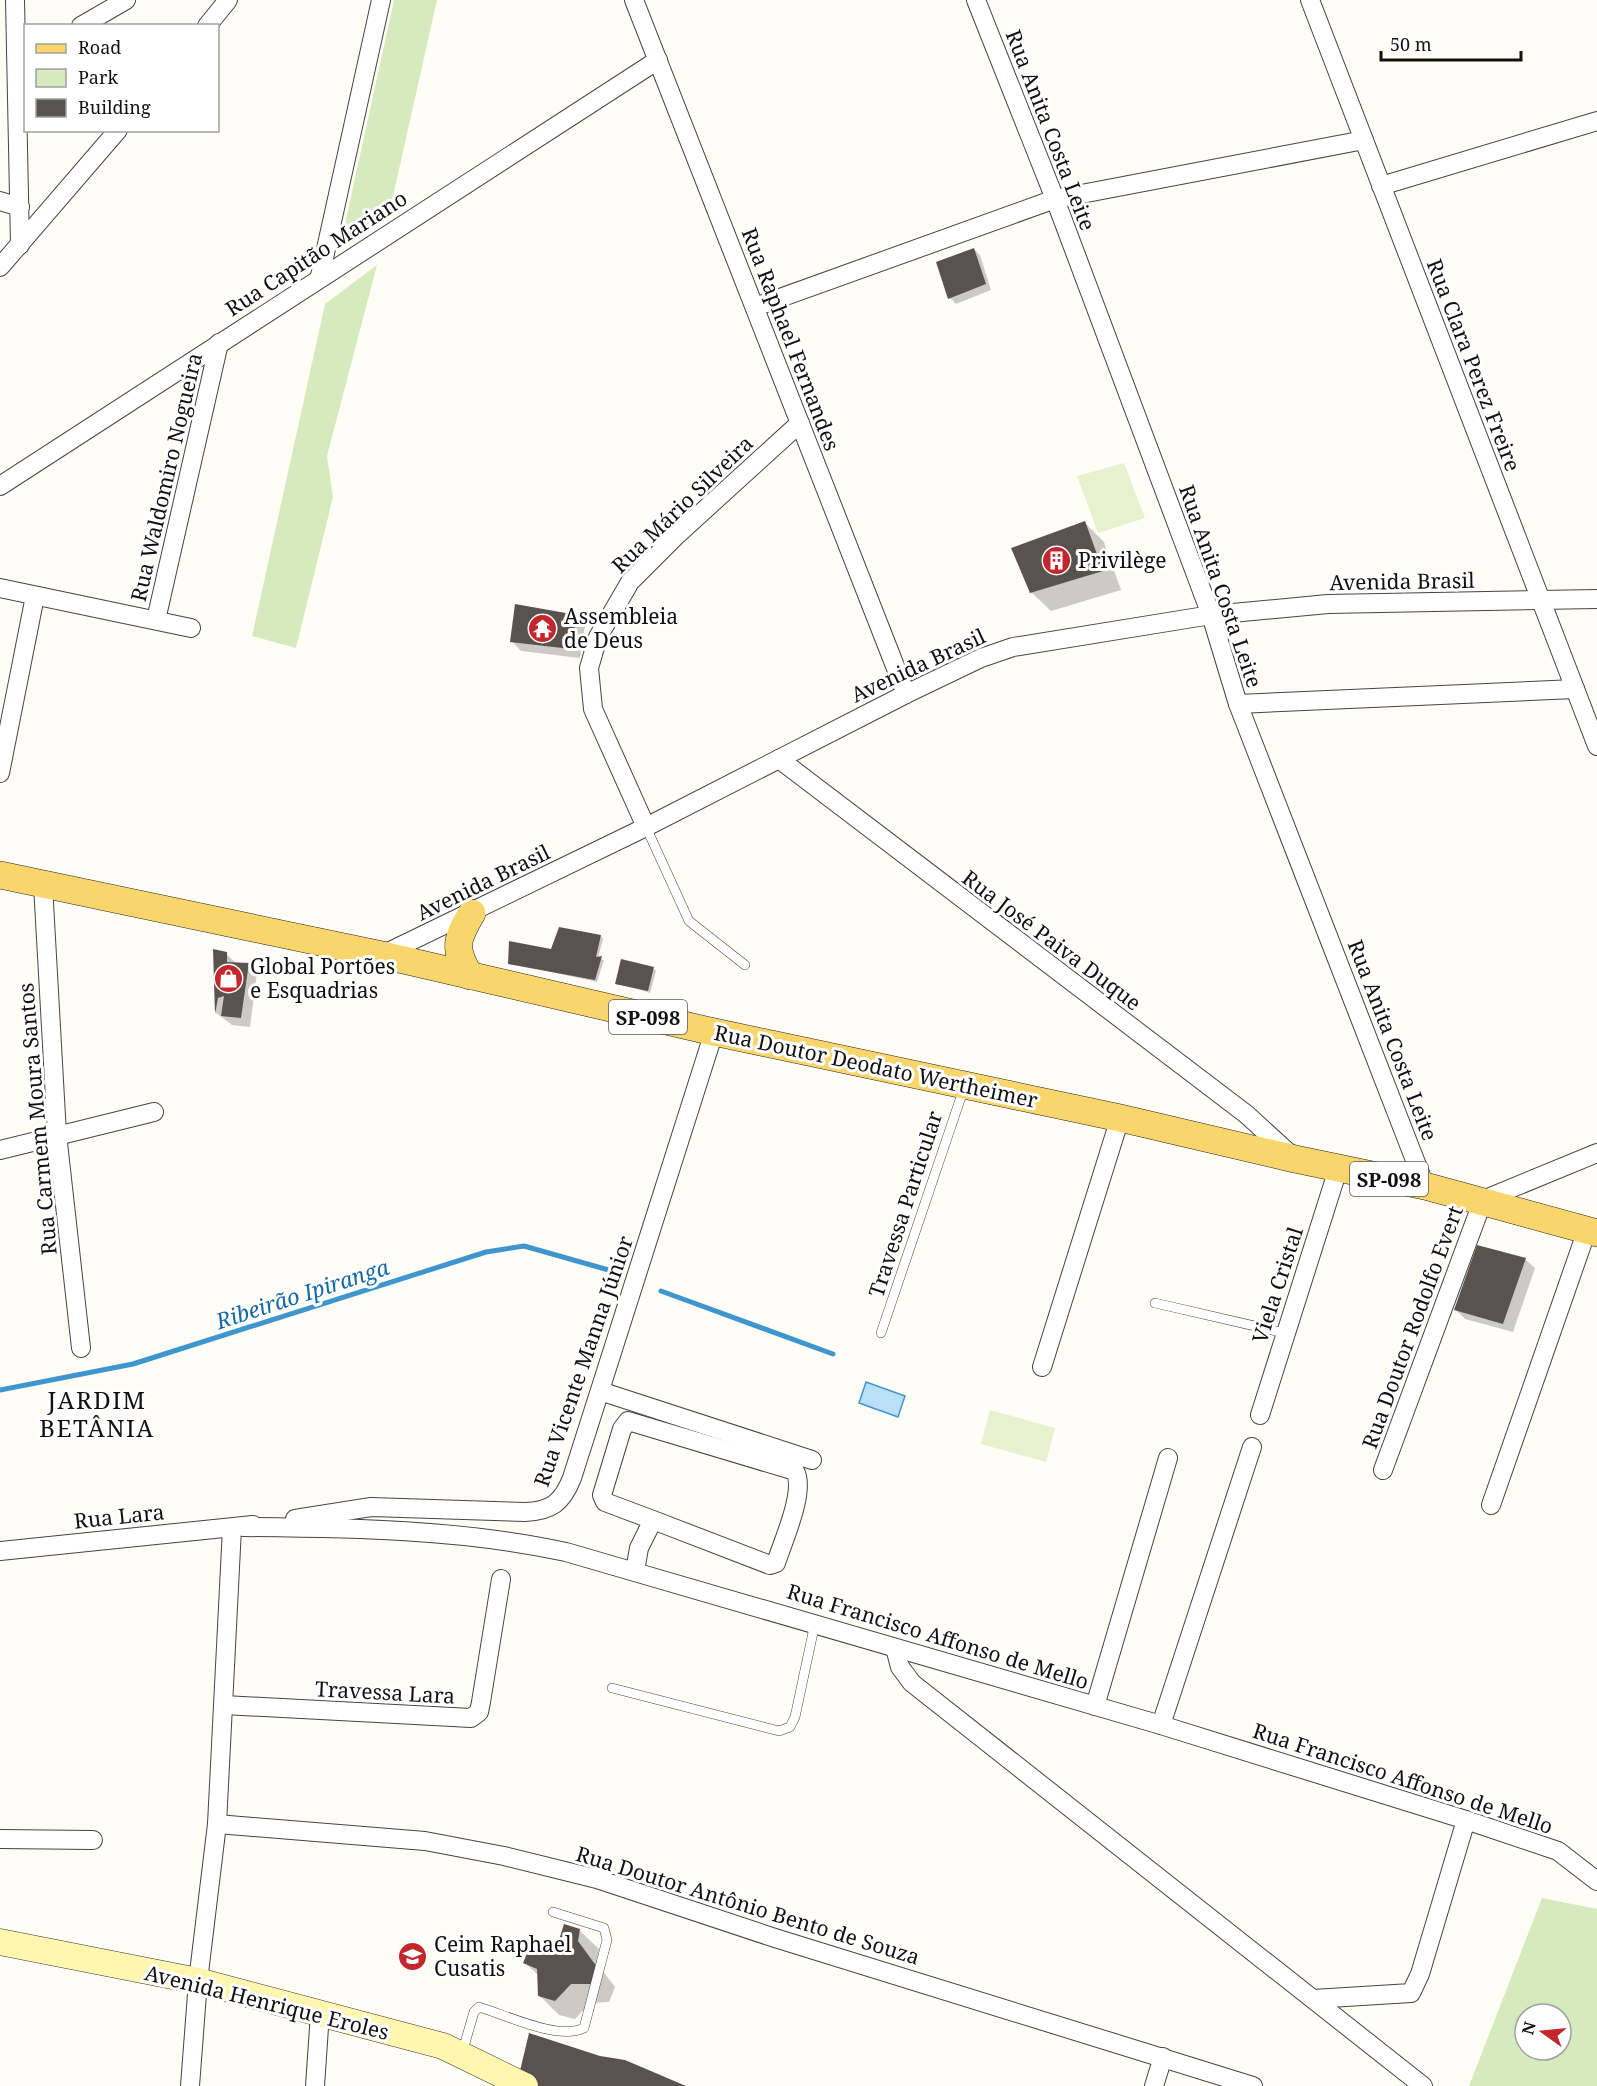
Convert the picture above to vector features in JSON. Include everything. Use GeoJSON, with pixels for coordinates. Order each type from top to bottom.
{"type":"FeatureCollection","features":[{"type":"Feature","properties":{"kind":"main road","name":"Rua Doutor Deodato Wertheimer"},"geometry":{"type":"LineString","coordinates":[[0,875],[382,955],[714,1032],[1120,1118],[1295,1159]]}},
{"type":"Feature","properties":{"kind":"main road"},"geometry":{"type":"LineString","coordinates":[[470,976],[458,957],[457,944],[472,913]]}},
{"type":"Feature","properties":{"kind":"main road","name":"SP-098"},"geometry":{"type":"LineString","coordinates":[[1295,1159],[1483,1200],[1592,1231]]}},
{"type":"Feature","properties":{"kind":"main road","name":"Avenida Henrique Eroles"},"geometry":{"type":"LineString","coordinates":[[0,1942],[198,1982],[320,2013],[462,2054],[525,2086]]}},
{"type":"Feature","properties":{"kind":"street"},"geometry":{"type":"LineString","coordinates":[[15,0],[21,60],[20,245]]}},
{"type":"Feature","properties":{"kind":"street"},"geometry":{"type":"LineString","coordinates":[[84,24],[126,0]]}},
{"type":"Feature","properties":{"kind":"street"},"geometry":{"type":"LineString","coordinates":[[209,24],[228,0]]}},
{"type":"Feature","properties":{"kind":"street"},"geometry":{"type":"LineString","coordinates":[[320,276],[381,0]]}},
{"type":"Feature","properties":{"kind":"street","name":"Rua Raphael Fernandes"},"geometry":{"type":"LineString","coordinates":[[634,0],[906,694]]}},
{"type":"Feature","properties":{"kind":"street","name":"Rua Anita Costa Leite"},"geometry":{"type":"LineString","coordinates":[[976,0],[1055,199],[1212,615],[1238,704],[1425,1186]]}},
{"type":"Feature","properties":{"kind":"street","name":"Rua Clara Perez Freire"},"geometry":{"type":"LineString","coordinates":[[1310,0],[1597,746]]}},
{"type":"Feature","properties":{"kind":"street"},"geometry":{"type":"LineString","coordinates":[[0,73],[21,60]]}},
{"type":"Feature","properties":{"kind":"street","name":"Rua Capitão Mariano"},"geometry":{"type":"LineString","coordinates":[[0,486],[320,276],[658,60]]}},
{"type":"Feature","properties":{"kind":"street"},"geometry":{"type":"LineString","coordinates":[[1382,186],[1597,121]]}},
{"type":"Feature","properties":{"kind":"street"},"geometry":{"type":"LineString","coordinates":[[0,267],[116,132]]}},
{"type":"Feature","properties":{"kind":"street"},"geometry":{"type":"LineString","coordinates":[[755,307],[1055,199],[1364,140]]}},
{"type":"Feature","properties":{"kind":"street"},"geometry":{"type":"LineString","coordinates":[[0,201],[20,207]]}},
{"type":"Feature","properties":{"kind":"street","name":"Rua Waldomiro Nogueira"},"geometry":{"type":"LineString","coordinates":[[156,620],[219,343]]}},
{"type":"Feature","properties":{"kind":"street","name":"Rua Mário Silveira"},"geometry":{"type":"LineString","coordinates":[[646,827],[593,709],[589,668],[598,637],[630,582],[678,534],[800,423]]}},
{"type":"Feature","properties":{"kind":"street"},"geometry":{"type":"LineString","coordinates":[[0,588],[191,628]]}},
{"type":"Feature","properties":{"kind":"street"},"geometry":{"type":"LineString","coordinates":[[0,773],[35,596]]}},
{"type":"Feature","properties":{"kind":"street","name":"Avenida Brasil"},"geometry":{"type":"LineString","coordinates":[[382,955],[646,827],[906,694],[981,658],[1013,647],[1212,615],[1328,604],[1597,599]]}},
{"type":"Feature","properties":{"kind":"street"},"geometry":{"type":"LineString","coordinates":[[1238,704],[1575,689]]}},
{"type":"Feature","properties":{"kind":"street","name":"Rua José Paiva Duque"},"geometry":{"type":"LineString","coordinates":[[779,759],[1246,1114],[1295,1159]]}},
{"type":"Feature","properties":{"kind":"street","name":"Rua Carmem Moura Santos"},"geometry":{"type":"LineString","coordinates":[[43,885],[57,1134],[81,1348]]}},
{"type":"Feature","properties":{"kind":"street","name":"Rua Vicente Manna Júnior"},"geometry":{"type":"LineString","coordinates":[[238,1527],[371,1507],[542,1512],[557,1505],[566,1492],[600,1391],[714,1032]]}},
{"type":"Feature","properties":{"kind":"street"},"geometry":{"type":"LineString","coordinates":[[0,1150],[57,1134],[154,1112]]}},
{"type":"Feature","properties":{"kind":"street"},"geometry":{"type":"LineString","coordinates":[[1042,1367],[1120,1118]]}},
{"type":"Feature","properties":{"kind":"street"},"geometry":{"type":"LineString","coordinates":[[1483,1200],[1597,1153]]}},
{"type":"Feature","properties":{"kind":"street","name":"Viela Cristal"},"geometry":{"type":"LineString","coordinates":[[1260,1415],[1338,1169]]}},
{"type":"Feature","properties":{"kind":"street","name":"Rua Doutor Rodolfo Evert"},"geometry":{"type":"LineString","coordinates":[[1383,1470],[1483,1200]]}},
{"type":"Feature","properties":{"kind":"street"},"geometry":{"type":"LineString","coordinates":[[1491,1505],[1592,1231]]}},
{"type":"Feature","properties":{"kind":"street"},"geometry":{"type":"LineString","coordinates":[[600,1391],[812,1460]]}},
{"type":"Feature","properties":{"kind":"street"},"geometry":{"type":"LineString","coordinates":[[627,1421],[795,1471],[799,1479],[798,1492],[776,1563],[770,1565],[653,1520],[614,1507],[605,1502],[602,1495],[621,1429],[627,1421]]}},
{"type":"Feature","properties":{"kind":"street"},"geometry":{"type":"LineString","coordinates":[[1161,1725],[1252,1447]]}},
{"type":"Feature","properties":{"kind":"street"},"geometry":{"type":"LineString","coordinates":[[1095,1706],[1168,1458]]}},
{"type":"Feature","properties":{"kind":"street"},"geometry":{"type":"LineString","coordinates":[[635,1571],[639,1548],[653,1520]]}},
{"type":"Feature","properties":{"kind":"street"},"geometry":{"type":"LineString","coordinates":[[190,2086],[198,1982],[217,1824],[238,1527]]}},
{"type":"Feature","properties":{"kind":"street","name":"Rua Lara"},"geometry":{"type":"LineString","coordinates":[[0,1551],[238,1527]]}},
{"type":"Feature","properties":{"kind":"street","name":"Rua Francisco Affonso de Mello"},"geometry":{"type":"LineString","coordinates":[[238,1527],[389,1529],[509,1539],[635,1571],[1161,1725],[1466,1820],[1558,1851],[1597,1881]]}},
{"type":"Feature","properties":{"kind":"street","name":"Travessa Lara"},"geometry":{"type":"LineString","coordinates":[[224,1705],[471,1718],[479,1712],[501,1579]]}},
{"type":"Feature","properties":{"kind":"street"},"geometry":{"type":"LineString","coordinates":[[895,1648],[900,1667],[912,1683],[1423,2086]]}},
{"type":"Feature","properties":{"kind":"street"},"geometry":{"type":"LineString","coordinates":[[1313,1999],[1411,1993],[1420,1974],[1466,1820]]}},
{"type":"Feature","properties":{"kind":"street","name":"Rua Doutor Antônio Bento de Souza"},"geometry":{"type":"LineString","coordinates":[[217,1824],[425,1841],[504,1856],[597,1879],[787,1941],[1253,2086]]}},
{"type":"Feature","properties":{"kind":"street"},"geometry":{"type":"LineString","coordinates":[[0,1839],[93,1840]]}},
{"type":"Feature","properties":{"kind":"street"},"geometry":{"type":"LineString","coordinates":[[315,2086],[320,2013]]}},
{"type":"Feature","properties":{"kind":"street"},"geometry":{"type":"LineString","coordinates":[[1154,2086],[1163,2058]]}},
{"type":"Feature","properties":{"kind":"lane"},"geometry":{"type":"LineString","coordinates":[[646,827],[689,921],[745,965]]}},
{"type":"Feature","properties":{"kind":"lane","name":"Travessa Particular"},"geometry":{"type":"LineString","coordinates":[[881,1333],[965,1086]]}},
{"type":"Feature","properties":{"kind":"lane"},"geometry":{"type":"LineString","coordinates":[[1155,1303],[1285,1333]]}},
{"type":"Feature","properties":{"kind":"lane"},"geometry":{"type":"LineString","coordinates":[[612,1688],[779,1731],[790,1726],[795,1718],[815,1623]]}},
{"type":"Feature","properties":{"kind":"lane"},"geometry":{"type":"LineString","coordinates":[[462,2054],[474,2012],[479,2007],[560,2033],[574,2033],[584,2028],[607,1940],[604,1928],[553,1912]]}},
{"type":"Feature","properties":{"kind":"green space"},"geometry":{"type":"Polygon","coordinates":[[[394,0],[437,0],[389,214],[341,242],[394,0]]]}},
{"type":"Feature","properties":{"kind":"green space"},"geometry":{"type":"Polygon","coordinates":[[[377,265],[327,456],[333,497],[296,648],[252,636],[325,304],[377,265]]]}},
{"type":"Feature","properties":{"kind":"green space"},"geometry":{"type":"Polygon","coordinates":[[[1124,463],[1145,518],[1098,533],[1077,476],[1124,463]]]}},
{"type":"Feature","properties":{"kind":"green space"},"geometry":{"type":"Polygon","coordinates":[[[990,1410],[1055,1428],[1046,1462],[981,1444],[990,1410]]]}},
{"type":"Feature","properties":{"kind":"green space"},"geometry":{"type":"Polygon","coordinates":[[[1542,1898],[1597,1909],[1597,2086],[1469,2086],[1542,1898]]]}},
{"type":"Feature","properties":{"kind":"water"},"geometry":{"type":"Polygon","coordinates":[[[866,1382],[905,1396],[898,1417],[859,1403],[866,1382]]]}},
{"type":"Feature","properties":{"kind":"building"},"geometry":{"type":"Polygon","coordinates":[[[974,248],[986,284],[948,299],[936,262],[974,248]]]}},
{"type":"Feature","properties":{"kind":"building","name":"Privilège"},"geometry":{"type":"Polygon","coordinates":[[[1085,521],[1103,571],[1030,593],[1011,548],[1085,521]]]}},
{"type":"Feature","properties":{"kind":"building","name":"Assembleia de Deus"},"geometry":{"type":"Polygon","coordinates":[[[515,604],[577,615],[571,649],[510,642],[515,604]]]}},
{"type":"Feature","properties":{"kind":"building"},"geometry":{"type":"Polygon","coordinates":[[[559,927],[601,935],[596,957],[602,956],[595,980],[508,964],[509,941],[551,949],[559,927]]]}},
{"type":"Feature","properties":{"kind":"building","name":"Global Portões e Esquadrias"},"geometry":{"type":"Polygon","coordinates":[[[213,949],[227,952],[227,962],[249,963],[241,1018],[221,1016],[224,996],[218,998],[215,1014],[213,949]]]}},
{"type":"Feature","properties":{"kind":"building"},"geometry":{"type":"Polygon","coordinates":[[[621,959],[654,967],[648,991],[615,984],[621,959]]]}},
{"type":"Feature","properties":{"kind":"building"},"geometry":{"type":"Polygon","coordinates":[[[1477,1245],[1526,1258],[1503,1324],[1454,1310],[1477,1245]]]}},
{"type":"Feature","properties":{"kind":"building"},"geometry":{"type":"Polygon","coordinates":[[[564,1924],[580,1929],[578,1941],[597,1967],[591,1984],[571,1984],[555,2001],[538,1996],[537,1969],[523,1963],[530,1946],[558,1943],[564,1924]]]}},
{"type":"Feature","properties":{"kind":"building"},"geometry":{"type":"Polygon","coordinates":[[[529,2033],[600,2056],[625,2060],[686,2086],[536,2086],[519,2075],[529,2033]]]}},
{"type":"Feature","properties":{"kind":"waterway","name":"Ribeirão Ipiranga"},"geometry":{"type":"LineString","coordinates":[[0,1390],[133,1364],[486,1252],[524,1246],[612,1271]]}},
{"type":"Feature","properties":{"kind":"waterway"},"geometry":{"type":"LineString","coordinates":[[661,1291],[833,1354]]}},
{"type":"Feature","properties":{"kind":"place","name":"Privilège"},"geometry":{"type":"Point","coordinates":[1057,560]}},
{"type":"Feature","properties":{"kind":"place","name":"Assembleia de Deus"},"geometry":{"type":"Point","coordinates":[543,628]}},
{"type":"Feature","properties":{"kind":"place","name":"Global Portões e Esquadrias"},"geometry":{"type":"Point","coordinates":[229,978]}},
{"type":"Feature","properties":{"kind":"place","name":"Ceim Raphael Cusatis"},"geometry":{"type":"Point","coordinates":[413,1956]}},
{"type":"Feature","properties":{"kind":"district","name":"JARDIM BETÂNIA"},"geometry":{"type":"Point","coordinates":[97,1413]}}]}
